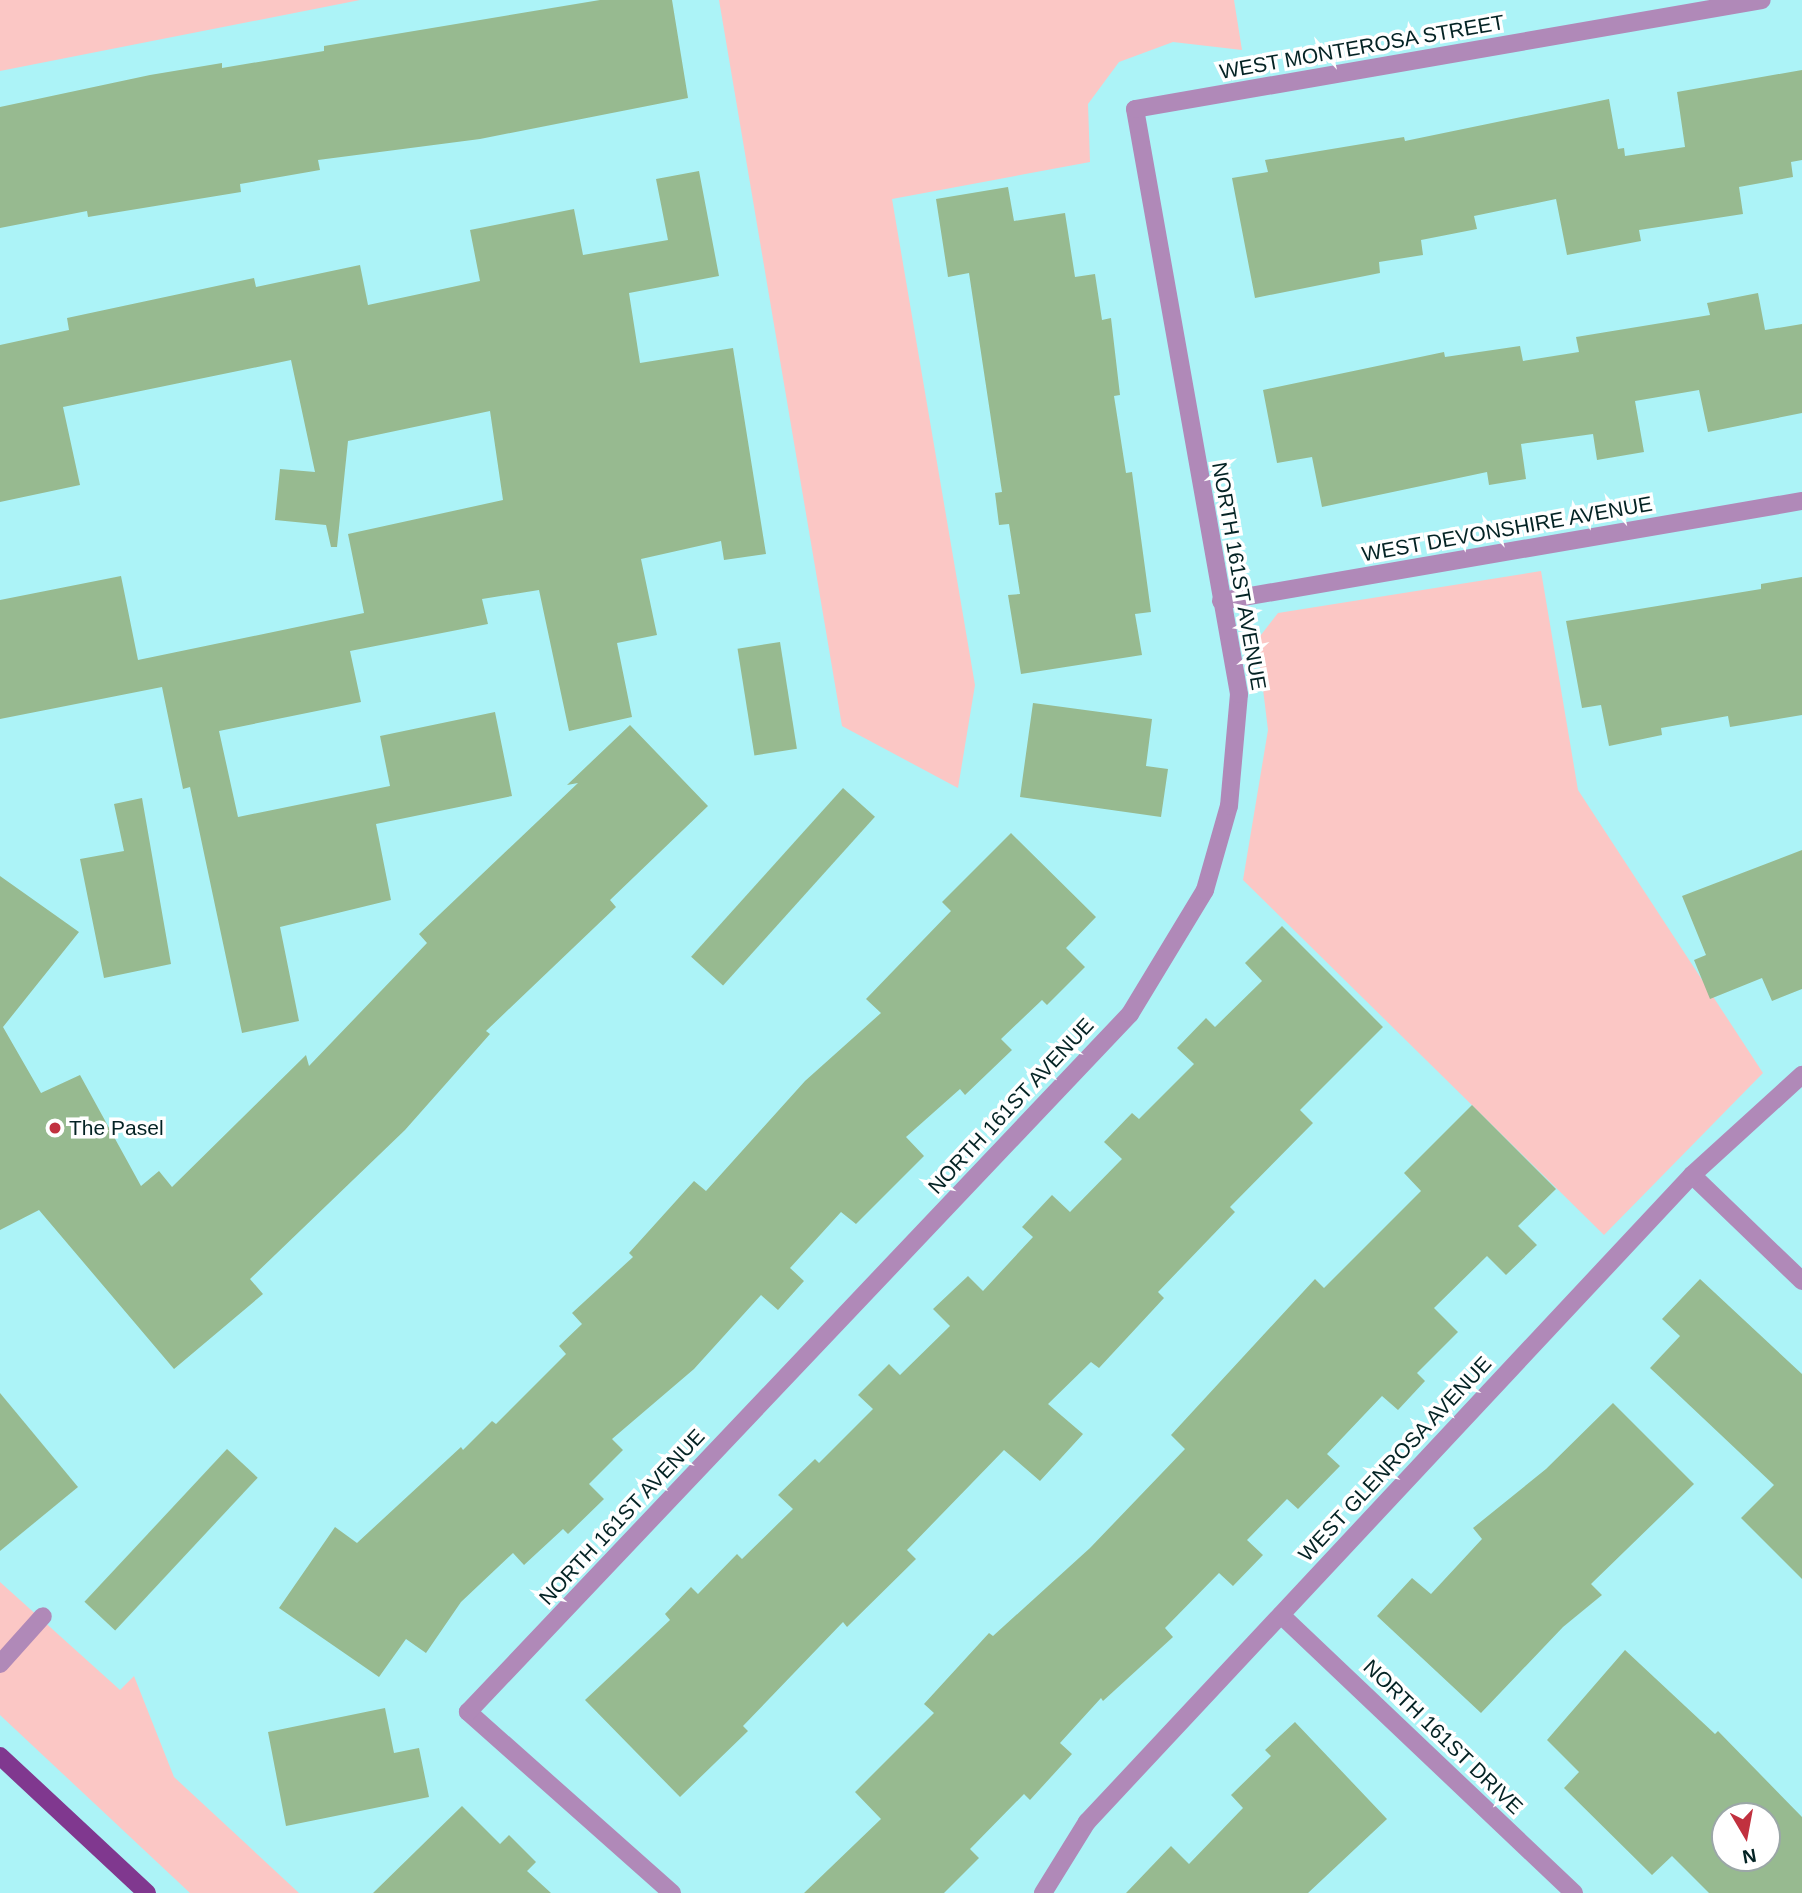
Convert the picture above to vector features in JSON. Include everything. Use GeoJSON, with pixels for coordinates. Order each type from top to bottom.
{"type":"FeatureCollection","features":[{"type":"Feature","properties":{"kind":"main road"},"geometry":{"type":"LineString","coordinates":[[0,1756],[147,1893]]}},
{"type":"Feature","properties":{"kind":"street","name":"WEST MONTEROSA STREET"},"geometry":{"type":"LineString","coordinates":[[1135,109],[1762,0]]}},
{"type":"Feature","properties":{"kind":"street","name":"NORTH 161ST AVENUE"},"geometry":{"type":"LineString","coordinates":[[672,1893],[468,1712],[1130,1014],[1205,890],[1229,806],[1239,694],[1135,109]]}},
{"type":"Feature","properties":{"kind":"street","name":"WEST DEVONSHIRE AVENUE"},"geometry":{"type":"LineString","coordinates":[[1221,601],[1802,501]]}},
{"type":"Feature","properties":{"kind":"street","name":"WEST GLENROSA AVENUE"},"geometry":{"type":"LineString","coordinates":[[1043,1893],[1087,1822],[1692,1175],[1802,1075]]}},
{"type":"Feature","properties":{"kind":"street"},"geometry":{"type":"LineString","coordinates":[[1692,1175],[1802,1281]]}},
{"type":"Feature","properties":{"kind":"street","name":"NORTH 161ST DRIVE"},"geometry":{"type":"LineString","coordinates":[[1281,1615],[1574,1893]]}},
{"type":"Feature","properties":{"kind":"street"},"geometry":{"type":"LineString","coordinates":[[0,1664],[43,1616]]}},
{"type":"Feature","properties":{"kind":"shaded area"},"geometry":{"type":"Polygon","coordinates":[[[0,0],[360,0],[0,71],[0,0]]]}},
{"type":"Feature","properties":{"kind":"shaded area"},"geometry":{"type":"Polygon","coordinates":[[[719,0],[1234,0],[1242,50],[1173,42],[1119,62],[1088,104],[1090,162],[892,199],[975,685],[958,788],[842,726],[719,0]]]}},
{"type":"Feature","properties":{"kind":"shaded area"},"geometry":{"type":"Polygon","coordinates":[[[1541,571],[1578,790],[1763,1073],[1604,1235],[1243,880],[1268,730],[1257,640],[1278,613],[1541,571]]]}},
{"type":"Feature","properties":{"kind":"shaded area"},"geometry":{"type":"Polygon","coordinates":[[[0,1582],[120,1690],[134,1676],[174,1777],[299,1893],[190,1893],[0,1715],[0,1582]]]}},
{"type":"Feature","properties":{"kind":"building"},"geometry":{"type":"Polygon","coordinates":[[[600,0],[672,0],[688,98],[480,139],[318,160],[320,170],[240,184],[241,192],[88,217],[87,211],[0,228],[0,107],[150,75],[222,63],[222,68],[324,51],[324,46],[600,0]]]}},
{"type":"Feature","properties":{"kind":"building"},"geometry":{"type":"Polygon","coordinates":[[[1802,70],[1802,160],[1791,162],[1793,177],[1739,187],[1743,214],[1639,230],[1641,241],[1567,255],[1556,199],[1474,216],[1477,229],[1421,240],[1423,255],[1379,262],[1380,273],[1255,298],[1232,178],[1268,172],[1265,160],[1404,137],[1405,141],[1609,99],[1618,149],[1624,148],[1625,156],[1685,147],[1677,92],[1802,70]]]}},
{"type":"Feature","properties":{"kind":"building"},"geometry":{"type":"Polygon","coordinates":[[[699,171],[719,276],[629,293],[640,363],[733,348],[766,554],[724,560],[721,541],[641,559],[657,635],[617,643],[632,717],[569,731],[539,590],[482,599],[488,624],[350,651],[361,702],[219,731],[238,817],[390,786],[380,736],[495,712],[512,796],[376,824],[391,900],[280,927],[299,1021],[242,1033],[190,787],[183,789],[162,687],[0,719],[0,600],[121,576],[138,660],[364,613],[348,534],[503,500],[490,411],[348,441],[337,547],[331,547],[326,525],[275,520],[280,469],[315,472],[291,360],[63,407],[80,485],[0,502],[0,345],[69,330],[67,318],[254,278],[256,287],[360,265],[368,305],[480,281],[470,230],[574,209],[583,255],[668,240],[656,179],[699,171]]]}},
{"type":"Feature","properties":{"kind":"building"},"geometry":{"type":"Polygon","coordinates":[[[1008,187],[1014,221],[1065,213],[1075,277],[1095,274],[1102,320],[1111,318],[1120,395],[1114,396],[1126,473],[1132,472],[1151,612],[1135,614],[1142,655],[1021,674],[1008,595],[1020,594],[1009,524],[999,525],[995,493],[1002,492],[969,273],[948,277],[936,199],[1008,187]]]}},
{"type":"Feature","properties":{"kind":"building"},"geometry":{"type":"Polygon","coordinates":[[[1758,293],[1765,330],[1802,324],[1802,413],[1708,432],[1699,390],[1635,401],[1644,452],[1597,460],[1593,434],[1521,444],[1526,479],[1489,485],[1487,472],[1322,507],[1312,457],[1277,463],[1263,390],[1444,352],[1445,357],[1520,346],[1523,361],[1579,352],[1576,337],[1710,315],[1707,303],[1758,293]]]}},
{"type":"Feature","properties":{"kind":"building"},"geometry":{"type":"Polygon","coordinates":[[[1802,577],[1802,715],[1730,727],[1728,716],[1661,728],[1662,735],[1609,746],[1601,705],[1582,708],[1566,621],[1761,589],[1761,584],[1802,577]]]}},
{"type":"Feature","properties":{"kind":"building"},"geometry":{"type":"Polygon","coordinates":[[[780,642],[797,749],[754,755],[738,649],[780,642]]]}},
{"type":"Feature","properties":{"kind":"building"},"geometry":{"type":"Polygon","coordinates":[[[1033,703],[1152,719],[1146,766],[1168,769],[1161,817],[1020,797],[1033,703]]]}},
{"type":"Feature","properties":{"kind":"building"},"geometry":{"type":"Polygon","coordinates":[[[630,725],[708,806],[610,900],[616,907],[486,1031],[490,1034],[405,1130],[250,1279],[263,1294],[174,1369],[39,1210],[0,1230],[0,876],[79,932],[3,1027],[41,1093],[80,1075],[141,1186],[159,1171],[172,1187],[306,1055],[309,1066],[427,943],[419,934],[578,783],[567,785],[630,725]]]}},
{"type":"Feature","properties":{"kind":"building"},"geometry":{"type":"Polygon","coordinates":[[[843,788],[875,817],[723,985],[691,957],[843,788]]]}},
{"type":"Feature","properties":{"kind":"building"},"geometry":{"type":"Polygon","coordinates":[[[142,798],[171,964],[104,978],[80,859],[124,851],[114,804],[142,798]]]}},
{"type":"Feature","properties":{"kind":"building"},"geometry":{"type":"Polygon","coordinates":[[[1011,833],[1096,917],[1066,948],[1085,967],[1047,1005],[1042,1000],[1001,1039],[1012,1050],[965,1095],[960,1089],[906,1137],[924,1156],[856,1224],[841,1212],[790,1268],[804,1281],[778,1310],[761,1295],[694,1369],[612,1439],[623,1450],[589,1484],[604,1499],[568,1534],[563,1529],[524,1565],[513,1553],[461,1602],[426,1653],[406,1639],[379,1677],[279,1608],[335,1527],[357,1543],[461,1447],[463,1450],[492,1421],[496,1424],[566,1354],[559,1346],[582,1324],[572,1313],[633,1257],[629,1253],[694,1181],[706,1191],[805,1081],[881,1013],[866,999],[951,911],[942,902],[1011,833]]]}},
{"type":"Feature","properties":{"kind":"building"},"geometry":{"type":"Polygon","coordinates":[[[1802,850],[1802,989],[1772,1001],[1762,978],[1710,999],[1694,960],[1706,955],[1682,896],[1802,850]]]}},
{"type":"Feature","properties":{"kind":"building"},"geometry":{"type":"Polygon","coordinates":[[[1282,926],[1383,1027],[1300,1110],[1313,1123],[1230,1207],[1235,1212],[1158,1292],[1164,1298],[1099,1368],[1091,1362],[1048,1404],[1083,1434],[1040,1481],[1004,1450],[907,1550],[916,1559],[847,1627],[843,1622],[743,1726],[748,1731],[680,1797],[585,1700],[670,1620],[665,1614],[691,1587],[698,1594],[737,1554],[742,1559],[793,1509],[778,1495],[815,1459],[819,1463],[873,1409],[858,1395],[889,1364],[900,1375],[950,1326],[933,1309],[968,1276],[983,1291],[1033,1237],[1022,1227],[1052,1195],[1070,1212],[1122,1159],[1104,1142],[1132,1113],[1139,1119],[1194,1064],[1177,1048],[1206,1018],[1215,1027],[1262,981],[1245,963],[1282,926]]]}},
{"type":"Feature","properties":{"kind":"building"},"geometry":{"type":"Polygon","coordinates":[[[1472,1105],[1556,1189],[1518,1226],[1537,1245],[1506,1275],[1487,1256],[1434,1308],[1458,1332],[1417,1373],[1425,1381],[1398,1410],[1382,1396],[1327,1454],[1340,1466],[1298,1509],[1287,1499],[1247,1540],[1263,1555],[1233,1586],[1219,1573],[1165,1628],[1173,1637],[1103,1701],[1101,1698],[1060,1743],[1072,1754],[1030,1800],[1024,1794],[970,1849],[979,1858],[944,1893],[804,1893],[881,1819],[855,1792],[934,1713],[924,1704],[989,1633],[993,1636],[1090,1548],[1185,1449],[1171,1435],[1315,1279],[1324,1288],[1421,1191],[1404,1173],[1472,1105]]]}},
{"type":"Feature","properties":{"kind":"building"},"geometry":{"type":"Polygon","coordinates":[[[1700,1279],[1802,1374],[1802,1579],[1741,1518],[1774,1485],[1650,1368],[1680,1336],[1662,1319],[1700,1279]]]}},
{"type":"Feature","properties":{"kind":"building"},"geometry":{"type":"Polygon","coordinates":[[[0,1393],[78,1487],[0,1551],[0,1393]]]}},
{"type":"Feature","properties":{"kind":"building"},"geometry":{"type":"Polygon","coordinates":[[[1613,1403],[1694,1484],[1591,1584],[1602,1595],[1563,1627],[1481,1713],[1377,1616],[1412,1578],[1431,1594],[1482,1539],[1473,1528],[1546,1469],[1613,1403]]]}},
{"type":"Feature","properties":{"kind":"building"},"geometry":{"type":"Polygon","coordinates":[[[227,1449],[258,1478],[115,1630],[84,1602],[227,1449]]]}},
{"type":"Feature","properties":{"kind":"building"},"geometry":{"type":"Polygon","coordinates":[[[1625,1650],[1715,1734],[1718,1731],[1802,1817],[1802,1893],[1709,1893],[1672,1856],[1652,1875],[1564,1788],[1579,1772],[1547,1740],[1625,1650]]]}},
{"type":"Feature","properties":{"kind":"building"},"geometry":{"type":"Polygon","coordinates":[[[385,1708],[394,1753],[419,1748],[429,1797],[286,1826],[268,1732],[385,1708]]]}},
{"type":"Feature","properties":{"kind":"building"},"geometry":{"type":"Polygon","coordinates":[[[1295,1722],[1387,1819],[1308,1893],[1126,1893],[1171,1846],[1189,1864],[1243,1808],[1231,1795],[1271,1756],[1265,1750],[1295,1722]]]}},
{"type":"Feature","properties":{"kind":"building"},"geometry":{"type":"Polygon","coordinates":[[[462,1806],[500,1844],[509,1835],[536,1862],[527,1871],[551,1893],[373,1893],[462,1806]]]}},
{"type":"Feature","properties":{"kind":"place","name":"The Pasel"},"geometry":{"type":"Point","coordinates":[55,1128]}}]}
